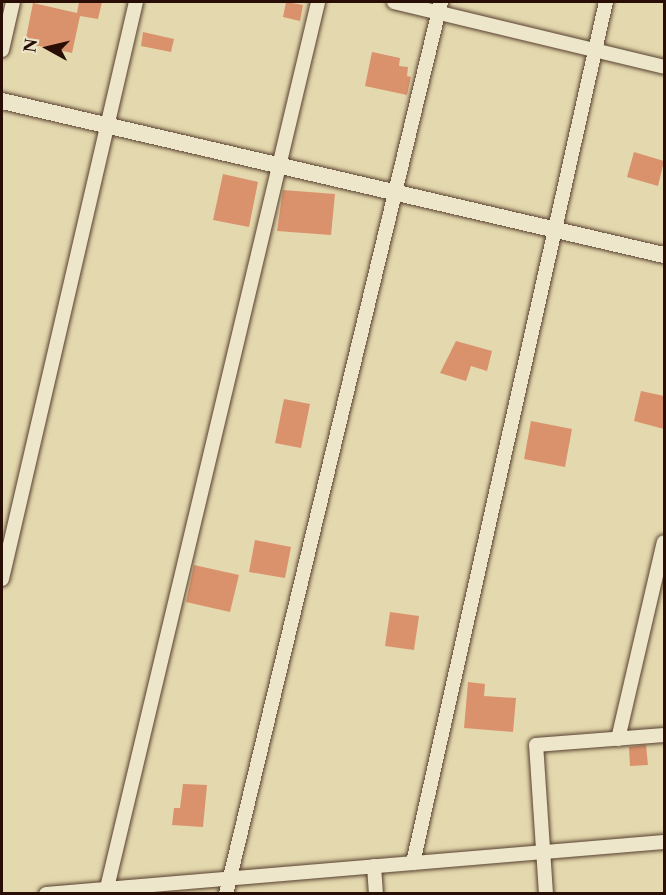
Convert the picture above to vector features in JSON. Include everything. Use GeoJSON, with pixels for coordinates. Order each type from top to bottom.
{"type":"FeatureCollection","features":[{"type":"Feature","properties":{"kind":"street"},"geometry":{"type":"LineString","coordinates":[[2,50],[13,2]]}},
{"type":"Feature","properties":{"kind":"street"},"geometry":{"type":"LineString","coordinates":[[2,579],[136,2]]}},
{"type":"Feature","properties":{"kind":"street"},"geometry":{"type":"LineString","coordinates":[[107,888],[318,2]]}},
{"type":"Feature","properties":{"kind":"street"},"geometry":{"type":"LineString","coordinates":[[394,2],[439,7],[664,67]]}},
{"type":"Feature","properties":{"kind":"street"},"geometry":{"type":"LineString","coordinates":[[413,863],[606,2]]}},
{"type":"Feature","properties":{"kind":"street"},"geometry":{"type":"LineString","coordinates":[[226,894],[439,7]]}},
{"type":"Feature","properties":{"kind":"street"},"geometry":{"type":"LineString","coordinates":[[2,101],[664,255]]}},
{"type":"Feature","properties":{"kind":"street"},"geometry":{"type":"LineString","coordinates":[[618,739],[664,542]]}},
{"type":"Feature","properties":{"kind":"street"},"geometry":{"type":"LineString","coordinates":[[546,894],[536,745],[664,735]]}},
{"type":"Feature","properties":{"kind":"street"},"geometry":{"type":"LineString","coordinates":[[46,894],[664,842]]}},
{"type":"Feature","properties":{"kind":"street"},"geometry":{"type":"LineString","coordinates":[[374,866],[376,894]]}},
{"type":"Feature","properties":{"kind":"building"},"geometry":{"type":"Polygon","coordinates":[[[79,2],[102,2],[98,19],[80,16],[72,53],[25,43],[33,3],[77,13],[79,2]]]}},
{"type":"Feature","properties":{"kind":"building"},"geometry":{"type":"Polygon","coordinates":[[[286,2],[303,5],[300,21],[283,17],[286,2]]]}},
{"type":"Feature","properties":{"kind":"building"},"geometry":{"type":"Polygon","coordinates":[[[143,32],[174,39],[171,52],[141,46],[143,32]]]}},
{"type":"Feature","properties":{"kind":"building"},"geometry":{"type":"Polygon","coordinates":[[[372,52],[400,58],[399,66],[408,67],[407,76],[411,77],[407,95],[365,86],[372,52]]]}},
{"type":"Feature","properties":{"kind":"building"},"geometry":{"type":"Polygon","coordinates":[[[634,152],[664,161],[658,186],[627,177],[634,152]]]}},
{"type":"Feature","properties":{"kind":"building"},"geometry":{"type":"Polygon","coordinates":[[[223,174],[258,182],[249,227],[213,220],[223,174]]]}},
{"type":"Feature","properties":{"kind":"building"},"geometry":{"type":"Polygon","coordinates":[[[283,190],[335,194],[331,235],[277,231],[283,190]]]}},
{"type":"Feature","properties":{"kind":"building"},"geometry":{"type":"Polygon","coordinates":[[[456,341],[492,351],[487,371],[471,366],[466,381],[440,373],[456,341]]]}},
{"type":"Feature","properties":{"kind":"building"},"geometry":{"type":"Polygon","coordinates":[[[641,391],[664,396],[664,429],[634,421],[641,391]]]}},
{"type":"Feature","properties":{"kind":"building"},"geometry":{"type":"Polygon","coordinates":[[[284,399],[310,404],[301,448],[275,443],[284,399]]]}},
{"type":"Feature","properties":{"kind":"building"},"geometry":{"type":"Polygon","coordinates":[[[531,421],[572,429],[565,467],[524,459],[531,421]]]}},
{"type":"Feature","properties":{"kind":"building"},"geometry":{"type":"Polygon","coordinates":[[[255,540],[291,547],[285,578],[249,572],[255,540]]]}},
{"type":"Feature","properties":{"kind":"building"},"geometry":{"type":"Polygon","coordinates":[[[194,565],[239,575],[230,612],[186,602],[194,565]]]}},
{"type":"Feature","properties":{"kind":"building"},"geometry":{"type":"Polygon","coordinates":[[[390,612],[419,616],[414,650],[385,646],[390,612]]]}},
{"type":"Feature","properties":{"kind":"building"},"geometry":{"type":"Polygon","coordinates":[[[468,682],[485,684],[484,696],[516,698],[513,732],[464,728],[468,682]]]}},
{"type":"Feature","properties":{"kind":"building"},"geometry":{"type":"Polygon","coordinates":[[[646,745],[648,765],[630,766],[629,747],[646,745]]]}},
{"type":"Feature","properties":{"kind":"building"},"geometry":{"type":"Polygon","coordinates":[[[183,784],[207,785],[203,827],[172,825],[174,808],[180,808],[183,784]]]}}]}
